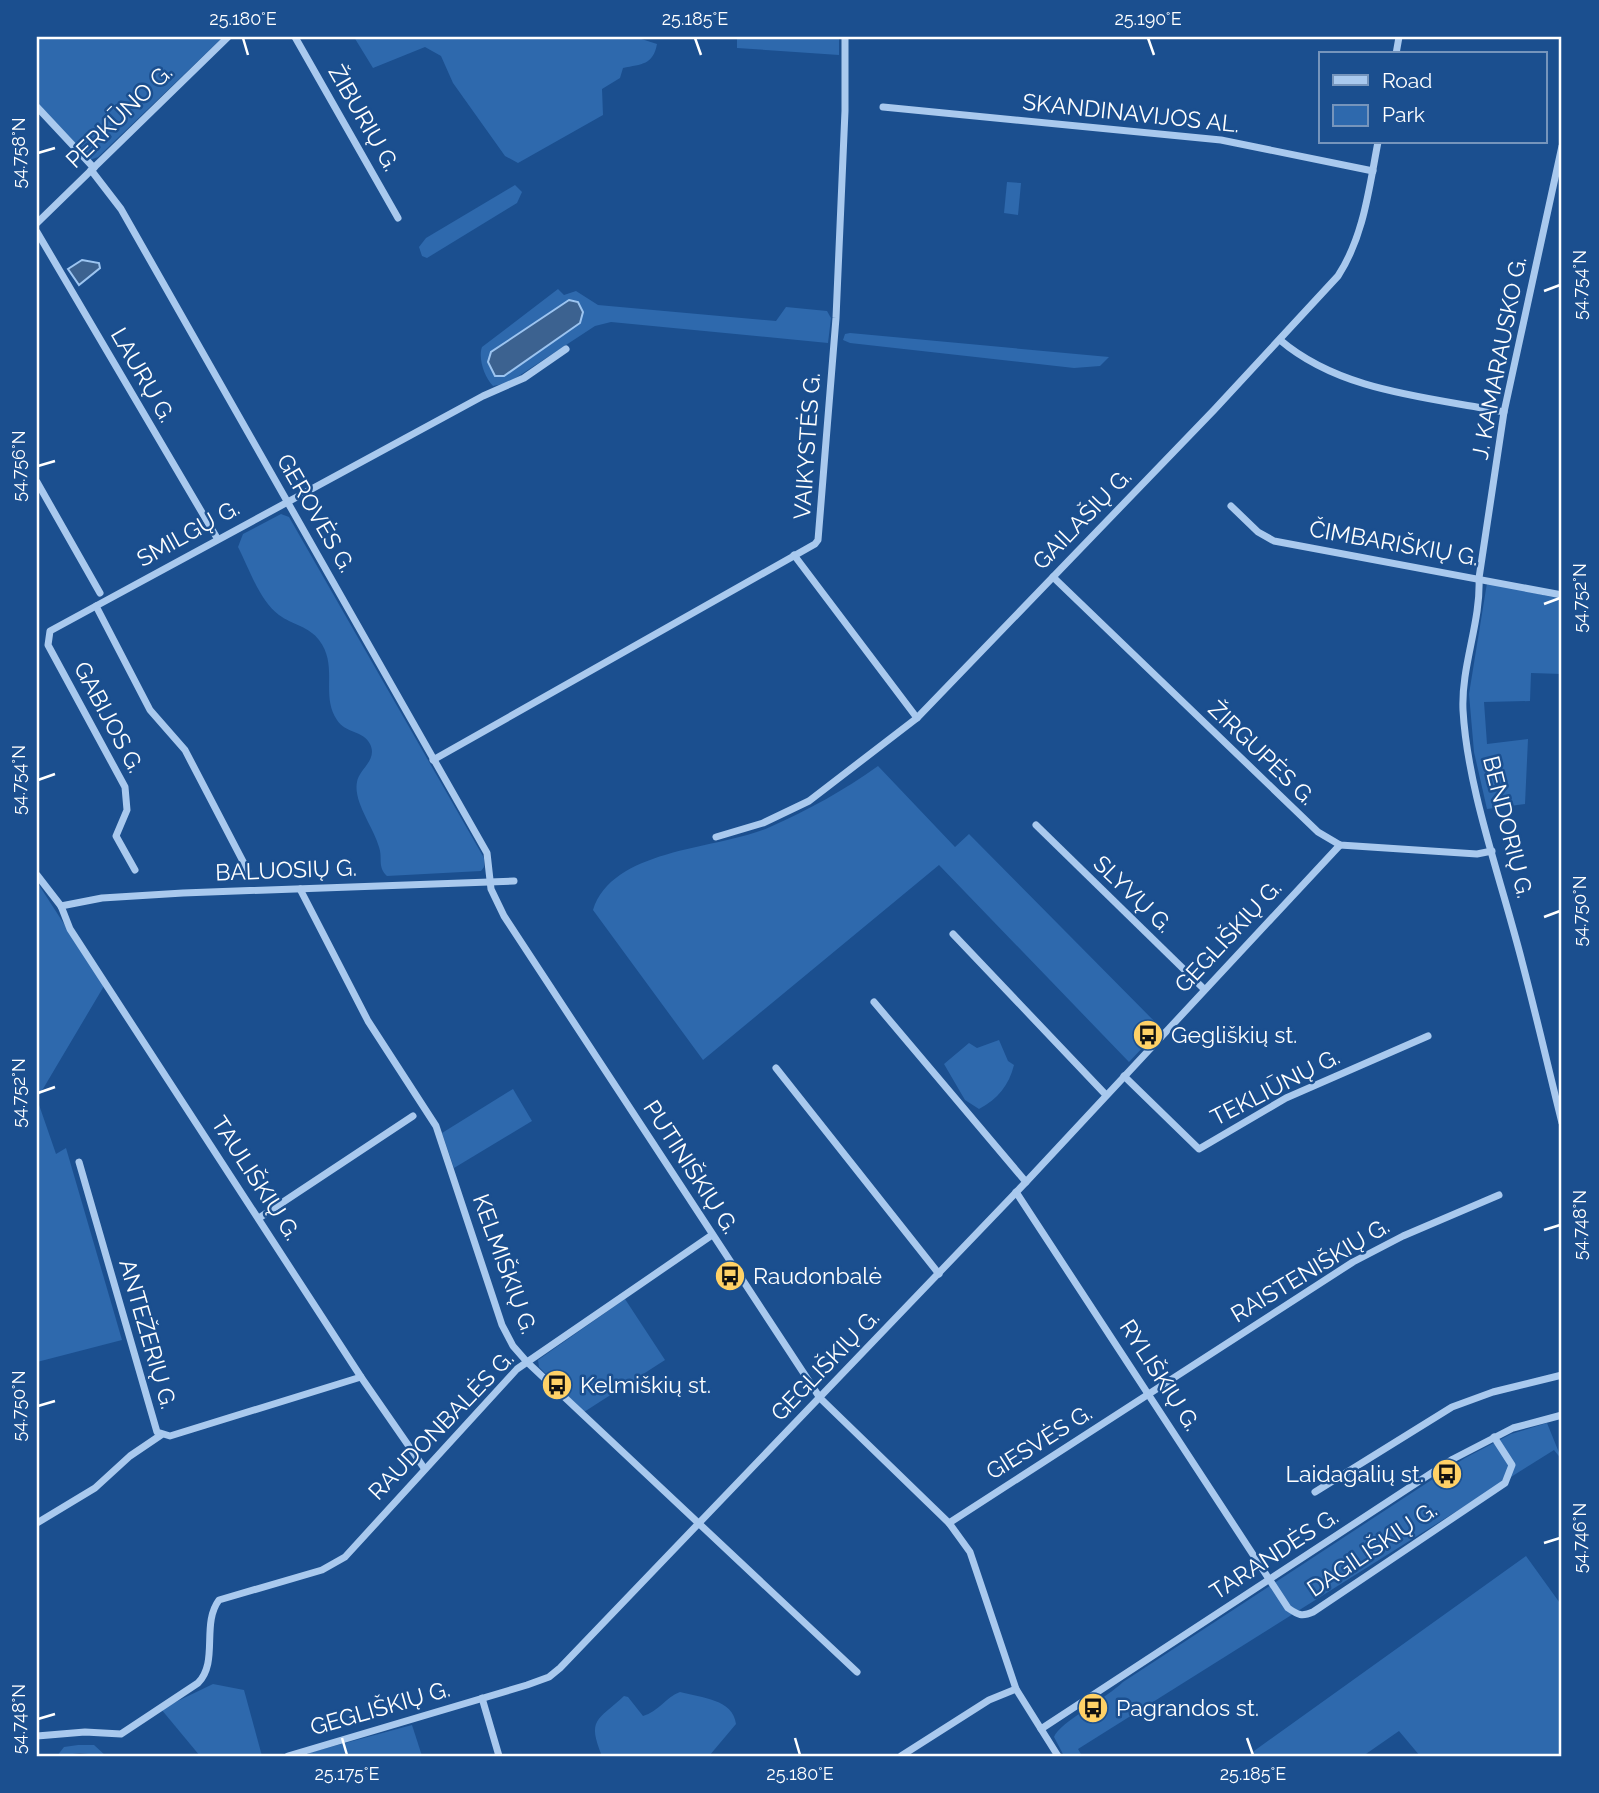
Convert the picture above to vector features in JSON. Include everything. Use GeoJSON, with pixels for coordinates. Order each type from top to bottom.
{"type":"FeatureCollection","features":[{"type":"Feature","properties":{"kind":"street","name":"PERKŪNO G."},"geometry":{"type":"LineString","coordinates":[[37,223],[229,37]]}},
{"type":"Feature","properties":{"kind":"street","name":"ŽIBURIŲ G."},"geometry":{"type":"LineString","coordinates":[[295,37],[398,218]]}},
{"type":"Feature","properties":{"kind":"street","name":"VAIKYSTĖS G."},"geometry":{"type":"LineString","coordinates":[[433,760],[815,544],[820,531],[836,318],[845,111],[845,37]]}},
{"type":"Feature","properties":{"kind":"street","name":"GEROVĖS G."},"geometry":{"type":"LineString","coordinates":[[37,107],[93,169],[121,209],[486,853],[491,883]]}},
{"type":"Feature","properties":{"kind":"street","name":"SKANDINAVIJOS AL."},"geometry":{"type":"LineString","coordinates":[[883,107],[1220,140],[1373,171]]}},
{"type":"Feature","properties":{"kind":"street","name":"GAILAŠIŲ G."},"geometry":{"type":"LineString","coordinates":[[716,837],[763,822],[809,801],[916,718],[1280,340],[1349,258],[1359,236],[1378,144]]}},
{"type":"Feature","properties":{"kind":"street","name":"J. KAMARAUSKO G."},"geometry":{"type":"LineString","coordinates":[[1479,578],[1504,412],[1562,146]]}},
{"type":"Feature","properties":{"kind":"street","name":"LAURŲ G."},"geometry":{"type":"LineString","coordinates":[[37,232],[217,538]]}},
{"type":"Feature","properties":{"kind":"street"},"geometry":{"type":"LineString","coordinates":[[1280,340],[1299,356],[1332,375],[1504,412]]}},
{"type":"Feature","properties":{"kind":"street","name":"SMILGŲ G."},"geometry":{"type":"LineString","coordinates":[[96,606],[483,396],[524,378],[566,349]]}},
{"type":"Feature","properties":{"kind":"street"},"geometry":{"type":"LineString","coordinates":[[37,482],[100,593]]}},
{"type":"Feature","properties":{"kind":"street","name":"ČIMBARIŠKIŲ G."},"geometry":{"type":"LineString","coordinates":[[1231,506],[1258,532],[1274,541],[1562,595]]}},
{"type":"Feature","properties":{"kind":"street"},"geometry":{"type":"LineString","coordinates":[[794,555],[916,718]]}},
{"type":"Feature","properties":{"kind":"street","name":"ŽIRGUPĖS G."},"geometry":{"type":"LineString","coordinates":[[1053,577],[1295,812],[1340,845]]}},
{"type":"Feature","properties":{"kind":"street","name":"BENDORIŲ G."},"geometry":{"type":"LineString","coordinates":[[1479,578],[1479,597],[1463,708],[1474,775],[1492,851],[1533,1000],[1562,1123]]}},
{"type":"Feature","properties":{"kind":"street"},"geometry":{"type":"LineString","coordinates":[[96,606],[150,710],[185,750],[247,871]]}},
{"type":"Feature","properties":{"kind":"street","name":"GABIJOS G."},"geometry":{"type":"LineString","coordinates":[[96,606],[50,631],[48,645],[125,787],[127,810],[116,830],[116,836],[135,870]]}},
{"type":"Feature","properties":{"kind":"street","name":"SLYVŲ G."},"geometry":{"type":"LineString","coordinates":[[1036,825],[1204,989]]}},
{"type":"Feature","properties":{"kind":"street"},"geometry":{"type":"LineString","coordinates":[[1340,845],[1477,854],[1492,851]]}},
{"type":"Feature","properties":{"kind":"street","name":"GEGLIŠKIŲ G."},"geometry":{"type":"LineString","coordinates":[[288,1756],[539,1681],[560,1668],[939,1274],[1340,845]]}},
{"type":"Feature","properties":{"kind":"street","name":"TAULIŠKIŲ G."},"geometry":{"type":"LineString","coordinates":[[37,875],[61,906],[70,929],[361,1377],[424,1468]]}},
{"type":"Feature","properties":{"kind":"street","name":"BALUOSIŲ G."},"geometry":{"type":"LineString","coordinates":[[61,906],[102,898],[514,881]]}},
{"type":"Feature","properties":{"kind":"street","name":"PUTINIŠKIŲ G."},"geometry":{"type":"LineString","coordinates":[[491,883],[504,916],[820,1398],[948,1523],[975,1564],[1016,1689],[1041,1729]]}},
{"type":"Feature","properties":{"kind":"street","name":"KELMIŠKIŲ G."},"geometry":{"type":"LineString","coordinates":[[300,889],[368,1021],[436,1126],[502,1325],[513,1346],[857,1672]]}},
{"type":"Feature","properties":{"kind":"street"},"geometry":{"type":"LineString","coordinates":[[953,934],[1106,1095]]}},
{"type":"Feature","properties":{"kind":"street"},"geometry":{"type":"LineString","coordinates":[[874,1002],[1026,1182]]}},
{"type":"Feature","properties":{"kind":"street","name":"TEKLIŪNŲ G."},"geometry":{"type":"LineString","coordinates":[[1124,1076],[1199,1149],[1286,1098],[1428,1035]]}},
{"type":"Feature","properties":{"kind":"street"},"geometry":{"type":"LineString","coordinates":[[776,1068],[939,1274]]}},
{"type":"Feature","properties":{"kind":"street"},"geometry":{"type":"LineString","coordinates":[[259,1218],[412,1116]]}},
{"type":"Feature","properties":{"kind":"street","name":"ANTEŽERIŲ G."},"geometry":{"type":"LineString","coordinates":[[79,1162],[155,1427],[161,1434],[170,1436],[182,1433],[361,1377]]}},
{"type":"Feature","properties":{"kind":"street","name":"RYLIŠKIŲ G."},"geometry":{"type":"LineString","coordinates":[[1016,1192],[1270,1580]]}},
{"type":"Feature","properties":{"kind":"street","name":"RAISTENIŠKIŲ G."},"geometry":{"type":"LineString","coordinates":[[1150,1395],[1353,1262],[1403,1236],[1499,1195]]}},
{"type":"Feature","properties":{"kind":"street","name":"RAUDONBALĖS G."},"geometry":{"type":"LineString","coordinates":[[37,1736],[85,1732],[121,1734],[198,1683],[205,1676],[212,1614],[219,1600],[332,1565],[345,1557],[512,1374],[712,1235]]}},
{"type":"Feature","properties":{"kind":"street"},"geometry":{"type":"LineString","coordinates":[[1315,1492],[1452,1407],[1493,1392],[1562,1375]]}},
{"type":"Feature","properties":{"kind":"street","name":"GIESVĖS G."},"geometry":{"type":"LineString","coordinates":[[948,1523],[1150,1395]]}},
{"type":"Feature","properties":{"kind":"street","name":"TARANDĖS G."},"geometry":{"type":"LineString","coordinates":[[1041,1729],[1453,1459],[1494,1437],[1562,1415]]}},
{"type":"Feature","properties":{"kind":"street"},"geometry":{"type":"LineString","coordinates":[[37,1523],[95,1489],[131,1456],[161,1434]]}},
{"type":"Feature","properties":{"kind":"street","name":"DAGILIŠKIŲ G."},"geometry":{"type":"LineString","coordinates":[[1270,1580],[1288,1608],[1304,1616],[1505,1483],[1512,1465],[1494,1437]]}},
{"type":"Feature","properties":{"kind":"street"},"geometry":{"type":"LineString","coordinates":[[901,1756],[989,1700],[1016,1689]]}},
{"type":"Feature","properties":{"kind":"street"},"geometry":{"type":"LineString","coordinates":[[482,1698],[499,1756]]}},
{"type":"Feature","properties":{"kind":"street"},"geometry":{"type":"LineString","coordinates":[[1041,1729],[1059,1756]]}},
{"type":"Feature","properties":{"kind":"green space"},"geometry":{"type":"Polygon","coordinates":[[[37,37],[223,37],[98,157],[90,160],[37,102],[37,37]]]}},
{"type":"Feature","properties":{"kind":"green space"},"geometry":{"type":"Polygon","coordinates":[[[354,37],[635,37],[657,44],[649,60],[623,68],[620,78],[602,89],[603,115],[518,163],[505,156],[453,83],[441,56],[425,47],[373,68],[354,37]]]}},
{"type":"Feature","properties":{"kind":"green space"},"geometry":{"type":"Polygon","coordinates":[[[737,37],[839,37],[839,55],[737,48],[737,37]]]}},
{"type":"Feature","properties":{"kind":"green space"},"geometry":{"type":"Polygon","coordinates":[[[1007,182],[1021,183],[1018,215],[1004,213],[1007,182]]]}},
{"type":"Feature","properties":{"kind":"green space"},"geometry":{"type":"Polygon","coordinates":[[[515,185],[522,192],[517,203],[427,258],[422,256],[419,247],[426,238],[515,185]]]}},
{"type":"Feature","properties":{"kind":"green space"},"geometry":{"type":"Polygon","coordinates":[[[558,289],[564,295],[576,291],[598,305],[776,321],[786,307],[827,311],[831,318],[828,343],[611,322],[595,326],[508,383],[493,386],[483,367],[482,347],[558,289]]]}},
{"type":"Feature","properties":{"kind":"green space"},"geometry":{"type":"Polygon","coordinates":[[[845,334],[1109,357],[1100,366],[1074,368],[850,343],[843,340],[845,334]]]}},
{"type":"Feature","properties":{"kind":"green space"},"geometry":{"type":"Polygon","coordinates":[[[281,514],[289,517],[484,858],[481,871],[387,876],[384,872],[379,847],[357,790],[358,777],[372,755],[370,744],[340,724],[332,710],[328,660],[319,640],[311,632],[272,609],[260,592],[238,547],[243,534],[281,514]]]}},
{"type":"Feature","properties":{"kind":"green space"},"geometry":{"type":"Polygon","coordinates":[[[1487,583],[1562,599],[1562,674],[1531,673],[1530,701],[1484,702],[1487,744],[1528,739],[1525,804],[1487,809],[1474,752],[1469,694],[1487,583]]]}},
{"type":"Feature","properties":{"kind":"green space"},"geometry":{"type":"Polygon","coordinates":[[[878,766],[955,847],[969,834],[1161,1028],[1129,1062],[939,865],[703,1060],[593,910],[604,889],[622,874],[644,862],[770,827],[826,799],[878,766]]]}},
{"type":"Feature","properties":{"kind":"green space"},"geometry":{"type":"Polygon","coordinates":[[[37,882],[104,986],[37,1099],[37,882]]]}},
{"type":"Feature","properties":{"kind":"green space"},"geometry":{"type":"Polygon","coordinates":[[[999,1040],[1008,1061],[1014,1065],[1002,1091],[979,1109],[965,1100],[944,1064],[969,1043],[977,1048],[999,1040]]]}},
{"type":"Feature","properties":{"kind":"green space"},"geometry":{"type":"Polygon","coordinates":[[[513,1089],[532,1121],[454,1168],[442,1133],[513,1089]]]}},
{"type":"Feature","properties":{"kind":"green space"},"geometry":{"type":"Polygon","coordinates":[[[37,1099],[56,1154],[66,1148],[122,1340],[37,1362],[37,1099]]]}},
{"type":"Feature","properties":{"kind":"green space"},"geometry":{"type":"Polygon","coordinates":[[[625,1299],[665,1360],[584,1412],[539,1367],[538,1360],[625,1299]]]}},
{"type":"Feature","properties":{"kind":"green space"},"geometry":{"type":"Polygon","coordinates":[[[1547,1423],[1562,1460],[1554,1450],[1078,1749],[1082,1756],[1064,1756],[1054,1737],[1058,1731],[1123,1682],[1465,1458],[1511,1434],[1547,1423]]]}},
{"type":"Feature","properties":{"kind":"green space"},"geometry":{"type":"Polygon","coordinates":[[[1526,1556],[1562,1606],[1562,1756],[1420,1756],[1399,1731],[1363,1756],[1247,1756],[1526,1556]]]}},
{"type":"Feature","properties":{"kind":"green space"},"geometry":{"type":"Polygon","coordinates":[[[213,1684],[244,1690],[262,1756],[200,1756],[161,1709],[213,1684]]]}},
{"type":"Feature","properties":{"kind":"green space"},"geometry":{"type":"Polygon","coordinates":[[[680,1692],[723,1704],[734,1716],[736,1724],[709,1756],[602,1756],[595,1727],[601,1716],[624,1696],[628,1697],[643,1716],[680,1692]]]}},
{"type":"Feature","properties":{"kind":"green space"},"geometry":{"type":"Polygon","coordinates":[[[412,1725],[422,1756],[302,1756],[312,1752],[412,1725]]]}},
{"type":"Feature","properties":{"kind":"green space"},"geometry":{"type":"Polygon","coordinates":[[[94,1745],[106,1756],[80,1753],[57,1756],[64,1747],[94,1745]]]}},
{"type":"Feature","properties":{"kind":"shaded area"},"geometry":{"type":"Polygon","coordinates":[[[82,260],[99,263],[100,268],[79,285],[68,269],[82,260]]]}},
{"type":"Feature","properties":{"kind":"shaded area"},"geometry":{"type":"Polygon","coordinates":[[[569,300],[578,302],[583,312],[580,323],[504,376],[495,376],[488,362],[491,352],[569,300]]]}},
{"type":"Feature","properties":{"kind":"place","name":"Gegliškių st."},"geometry":{"type":"Point","coordinates":[1148,1035]}},
{"type":"Feature","properties":{"kind":"place","name":"Raudonbalė"},"geometry":{"type":"Point","coordinates":[730,1276]}},
{"type":"Feature","properties":{"kind":"place","name":"Kelmiškių st."},"geometry":{"type":"Point","coordinates":[557,1385]}},
{"type":"Feature","properties":{"kind":"place","name":"Laidagalių st."},"geometry":{"type":"Point","coordinates":[1447,1474]}},
{"type":"Feature","properties":{"kind":"place","name":"Pagrandos st."},"geometry":{"type":"Point","coordinates":[1093,1708]}}]}
